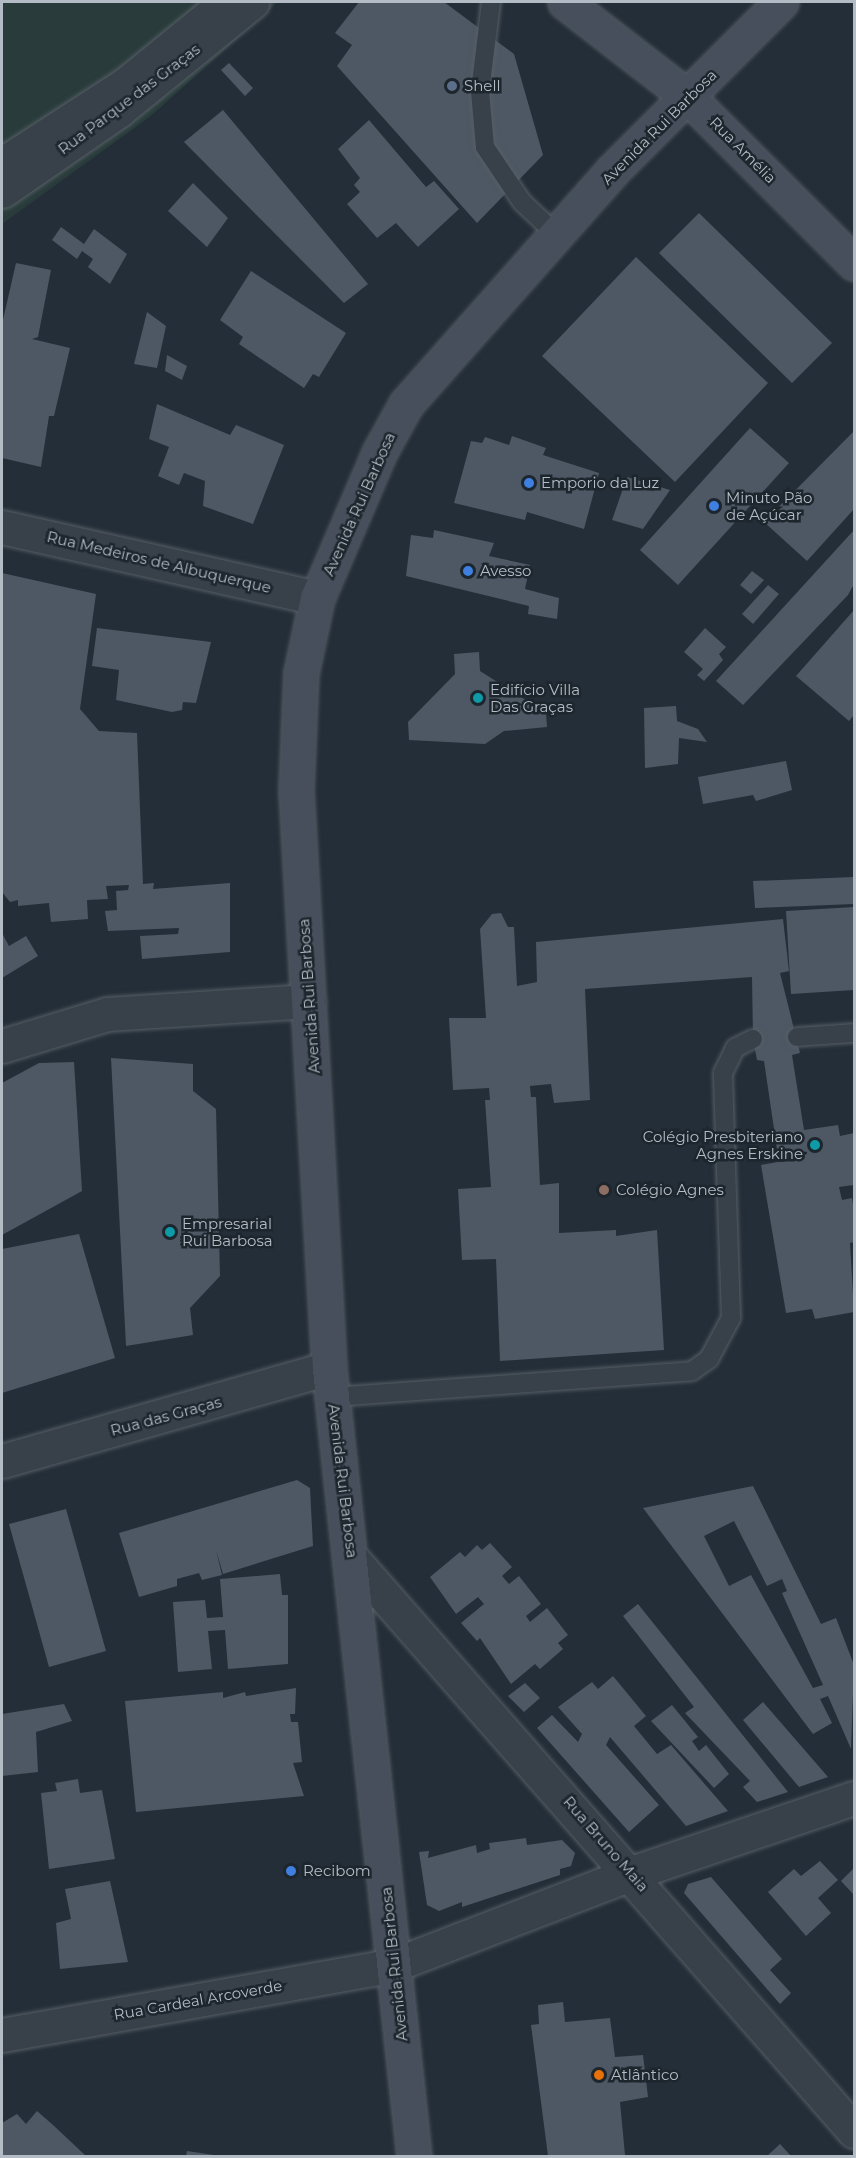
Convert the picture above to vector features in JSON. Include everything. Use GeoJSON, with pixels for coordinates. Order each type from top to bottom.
{"type":"FeatureCollection","features":[{"type":"Feature","properties":{"kind":"main road","name":"Rua Amélia"},"geometry":{"type":"LineString","coordinates":[[565,2],[688,97],[855,263]]}},
{"type":"Feature","properties":{"kind":"main road","name":"Avenida Rui Barbosa"},"geometry":{"type":"LineString","coordinates":[[414,2157],[353,1560],[331,1383],[294,727],[317,598],[379,453],[406,404],[556,234],[781,2]]}},
{"type":"Feature","properties":{"kind":"street"},"geometry":{"type":"LineString","coordinates":[[2,161],[125,81],[222,2]]}},
{"type":"Feature","properties":{"kind":"street","name":"Rua Parque das Graças"},"geometry":{"type":"LineString","coordinates":[[2,191],[118,111],[252,2]]}},
{"type":"Feature","properties":{"kind":"street","name":"Rua Medeiros de Albuquerque"},"geometry":{"type":"LineString","coordinates":[[2,527],[317,598]]}},
{"type":"Feature","properties":{"kind":"street"},"geometry":{"type":"LineString","coordinates":[[2,1046],[107,1014],[309,1001]]}},
{"type":"Feature","properties":{"kind":"street","name":"Rua das Graças"},"geometry":{"type":"LineString","coordinates":[[2,1461],[331,1383]]}},
{"type":"Feature","properties":{"kind":"street","name":"Rua Bruno Maia"},"geometry":{"type":"LineString","coordinates":[[353,1560],[632,1872],[855,2131]]}},
{"type":"Feature","properties":{"kind":"street","name":"Rua Cardeal Arcoverde"},"geometry":{"type":"LineString","coordinates":[[2,2035],[394,1965],[632,1872],[855,1798]]}},
{"type":"Feature","properties":{"kind":"lane"},"geometry":{"type":"LineString","coordinates":[[491,2],[480,92],[485,147],[522,202],[556,234]]}},
{"type":"Feature","properties":{"kind":"lane"},"geometry":{"type":"LineString","coordinates":[[797,1037],[855,1033]]}},
{"type":"Feature","properties":{"kind":"lane"},"geometry":{"type":"LineString","coordinates":[[331,1383],[692,1371],[709,1359],[731,1318],[723,1073],[735,1048],[753,1039]]}},
{"type":"Feature","properties":{"kind":"green space"},"geometry":{"type":"Polygon","coordinates":[[[2,2],[278,2],[151,116],[2,224],[2,2]]]}},
{"type":"Feature","properties":{"kind":"building"},"geometry":{"type":"Polygon","coordinates":[[[359,2],[444,2],[514,54],[543,155],[477,223],[337,66],[352,45],[335,33],[359,2]]]}},
{"type":"Feature","properties":{"kind":"building"},"geometry":{"type":"Polygon","coordinates":[[[229,63],[253,88],[245,96],[221,70],[229,63]]]}},
{"type":"Feature","properties":{"kind":"building"},"geometry":{"type":"Polygon","coordinates":[[[223,110],[368,284],[344,303],[184,142],[223,110]]]}},
{"type":"Feature","properties":{"kind":"building"},"geometry":{"type":"Polygon","coordinates":[[[369,120],[426,187],[434,181],[459,209],[418,247],[396,223],[377,238],[347,204],[360,192],[354,185],[360,178],[338,149],[369,120]]]}},
{"type":"Feature","properties":{"kind":"building"},"geometry":{"type":"Polygon","coordinates":[[[193,183],[228,218],[207,247],[168,211],[193,183]]]}},
{"type":"Feature","properties":{"kind":"building"},"geometry":{"type":"Polygon","coordinates":[[[699,213],[832,343],[792,383],[659,253],[699,213]]]}},
{"type":"Feature","properties":{"kind":"building"},"geometry":{"type":"Polygon","coordinates":[[[61,227],[84,244],[94,229],[127,254],[110,284],[88,267],[93,259],[82,251],[77,259],[52,240],[61,227]]]}},
{"type":"Feature","properties":{"kind":"building"},"geometry":{"type":"Polygon","coordinates":[[[636,257],[768,383],[675,482],[542,356],[636,257]]]}},
{"type":"Feature","properties":{"kind":"building"},"geometry":{"type":"Polygon","coordinates":[[[16,263],[51,270],[38,337],[32,339],[70,348],[54,416],[49,416],[41,467],[2,458],[2,324],[16,263]]]}},
{"type":"Feature","properties":{"kind":"building"},"geometry":{"type":"Polygon","coordinates":[[[251,271],[346,333],[319,377],[313,374],[304,388],[239,344],[243,337],[220,320],[251,271]]]}},
{"type":"Feature","properties":{"kind":"building"},"geometry":{"type":"Polygon","coordinates":[[[147,312],[166,326],[157,368],[134,364],[147,312]]]}},
{"type":"Feature","properties":{"kind":"building"},"geometry":{"type":"Polygon","coordinates":[[[167,355],[187,366],[182,380],[165,371],[167,355]]]}},
{"type":"Feature","properties":{"kind":"building"},"geometry":{"type":"Polygon","coordinates":[[[157,404],[230,435],[236,425],[284,445],[253,524],[203,506],[205,481],[184,473],[179,485],[158,476],[169,447],[149,439],[157,404]]]}},
{"type":"Feature","properties":{"kind":"building","name":"Minuto Pão de Açúcar"},"geometry":{"type":"Polygon","coordinates":[[[750,428],[789,463],[678,585],[640,550],[750,428]]]}},
{"type":"Feature","properties":{"kind":"building"},"geometry":{"type":"Polygon","coordinates":[[[854,431],[854,509],[807,561],[764,522],[854,431]]]}},
{"type":"Feature","properties":{"kind":"building","name":"Emporio da Luz"},"geometry":{"type":"Polygon","coordinates":[[[512,436],[546,448],[543,455],[599,473],[584,529],[527,512],[525,520],[454,503],[471,441],[482,443],[485,437],[509,445],[512,436]]]}},
{"type":"Feature","properties":{"kind":"building"},"geometry":{"type":"Polygon","coordinates":[[[627,477],[670,490],[643,529],[612,520],[627,477]]]}},
{"type":"Feature","properties":{"kind":"building","name":"Avesso"},"geometry":{"type":"Polygon","coordinates":[[[434,530],[494,543],[489,556],[530,565],[525,589],[559,598],[557,619],[528,614],[529,606],[406,576],[411,535],[433,538],[434,530]]]}},
{"type":"Feature","properties":{"kind":"building"},"geometry":{"type":"Polygon","coordinates":[[[854,530],[854,584],[848,595],[743,705],[716,681],[854,530]]]}},
{"type":"Feature","properties":{"kind":"building"},"geometry":{"type":"Polygon","coordinates":[[[752,571],[764,580],[751,594],[740,585],[752,571]]]}},
{"type":"Feature","properties":{"kind":"building"},"geometry":{"type":"Polygon","coordinates":[[[2,573],[96,594],[80,709],[99,731],[137,733],[143,884],[154,883],[153,889],[230,883],[230,952],[142,959],[140,936],[178,934],[179,928],[108,931],[105,911],[117,910],[116,891],[128,890],[129,885],[106,886],[108,899],[87,900],[88,919],[51,922],[49,903],[18,906],[18,900],[10,902],[2,892],[2,573]]]}},
{"type":"Feature","properties":{"kind":"building"},"geometry":{"type":"Polygon","coordinates":[[[768,585],[779,594],[753,624],[742,614],[768,585]]]}},
{"type":"Feature","properties":{"kind":"building"},"geometry":{"type":"Polygon","coordinates":[[[854,610],[854,715],[849,721],[796,676],[854,610]]]}},
{"type":"Feature","properties":{"kind":"building"},"geometry":{"type":"Polygon","coordinates":[[[97,628],[211,642],[196,703],[183,702],[182,710],[172,712],[116,700],[119,670],[92,666],[97,628]]]}},
{"type":"Feature","properties":{"kind":"building"},"geometry":{"type":"Polygon","coordinates":[[[705,628],[726,647],[719,654],[723,660],[704,681],[697,675],[703,669],[684,652],[705,628]]]}},
{"type":"Feature","properties":{"kind":"building","name":"Edifício Villa Das Graças"},"geometry":{"type":"Polygon","coordinates":[[[479,652],[480,671],[546,713],[547,727],[504,731],[485,744],[409,740],[408,722],[455,674],[454,654],[479,652]]]}},
{"type":"Feature","properties":{"kind":"building"},"geometry":{"type":"Polygon","coordinates":[[[676,706],[677,721],[698,729],[707,742],[679,738],[678,764],[645,768],[644,708],[676,706]]]}},
{"type":"Feature","properties":{"kind":"building"},"geometry":{"type":"Polygon","coordinates":[[[786,761],[792,790],[756,801],[753,795],[703,804],[698,777],[786,761]]]}},
{"type":"Feature","properties":{"kind":"building"},"geometry":{"type":"Polygon","coordinates":[[[854,877],[854,904],[755,908],[753,881],[854,877]]]}},
{"type":"Feature","properties":{"kind":"building"},"geometry":{"type":"Polygon","coordinates":[[[854,907],[854,990],[791,994],[786,911],[854,907]]]}},
{"type":"Feature","properties":{"kind":"building","name":"Colégio Presbiteriano Agnes Erskine"},"geometry":{"type":"Polygon","coordinates":[[[501,913],[508,927],[514,927],[517,986],[537,982],[536,942],[783,919],[789,971],[780,973],[800,1053],[792,1055],[804,1130],[838,1125],[840,1136],[854,1133],[854,1185],[839,1187],[842,1200],[852,1198],[854,1211],[854,1242],[850,1243],[854,1312],[815,1319],[812,1309],[786,1313],[761,1165],[789,1160],[787,1153],[778,1156],[764,1061],[757,1060],[753,1039],[752,977],[585,989],[590,1100],[554,1103],[551,1084],[530,1086],[531,1097],[536,1097],[540,1185],[559,1183],[559,1233],[616,1230],[616,1236],[657,1230],[664,1350],[500,1361],[496,1259],[462,1260],[458,1189],[491,1187],[485,1100],[490,1100],[489,1088],[453,1090],[449,1018],[486,1018],[480,929],[492,914],[501,913]]]}},
{"type":"Feature","properties":{"kind":"building"},"geometry":{"type":"Polygon","coordinates":[[[2,933],[9,946],[26,936],[38,956],[2,978],[2,933]]]}},
{"type":"Feature","properties":{"kind":"building","name":"Empresarial Rui Barbosa"},"geometry":{"type":"Polygon","coordinates":[[[111,1058],[193,1064],[193,1091],[216,1109],[220,1276],[190,1308],[193,1335],[126,1346],[111,1058]]]}},
{"type":"Feature","properties":{"kind":"building"},"geometry":{"type":"Polygon","coordinates":[[[74,1062],[82,1191],[2,1235],[2,1083],[39,1063],[74,1062]]]}},
{"type":"Feature","properties":{"kind":"building"},"geometry":{"type":"Polygon","coordinates":[[[79,1234],[115,1358],[2,1393],[2,1249],[79,1234]]]}},
{"type":"Feature","properties":{"kind":"building"},"geometry":{"type":"Polygon","coordinates":[[[297,1480],[310,1488],[313,1546],[223,1574],[216,1550],[222,1575],[202,1580],[199,1573],[177,1579],[177,1586],[139,1597],[119,1533],[297,1480]]]}},
{"type":"Feature","properties":{"kind":"building"},"geometry":{"type":"Polygon","coordinates":[[[753,1486],[821,1624],[836,1618],[854,1665],[851,1749],[828,1696],[820,1699],[832,1723],[813,1734],[643,1508],[753,1486]],[[734,1521],[704,1536],[729,1586],[751,1575],[813,1688],[823,1685],[782,1593],[787,1591],[782,1579],[767,1586],[734,1521]]]}},
{"type":"Feature","properties":{"kind":"building"},"geometry":{"type":"Polygon","coordinates":[[[66,1509],[106,1651],[49,1667],[9,1524],[66,1509]]]}},
{"type":"Feature","properties":{"kind":"building"},"geometry":{"type":"Polygon","coordinates":[[[490,1543],[512,1567],[502,1576],[509,1584],[519,1576],[541,1604],[526,1616],[530,1622],[547,1608],[568,1635],[558,1643],[563,1649],[540,1669],[535,1664],[511,1684],[480,1638],[477,1641],[461,1623],[484,1604],[478,1597],[456,1614],[430,1577],[460,1552],[465,1557],[477,1545],[482,1550],[490,1543]]]}},
{"type":"Feature","properties":{"kind":"building"},"geometry":{"type":"Polygon","coordinates":[[[280,1574],[282,1595],[288,1595],[288,1664],[228,1669],[225,1630],[208,1631],[212,1669],[178,1672],[173,1602],[205,1600],[207,1618],[223,1617],[220,1579],[280,1574]]]}},
{"type":"Feature","properties":{"kind":"building"},"geometry":{"type":"Polygon","coordinates":[[[638,1604],[788,1792],[757,1802],[743,1787],[750,1781],[685,1713],[694,1707],[623,1616],[638,1604]]]}},
{"type":"Feature","properties":{"kind":"building"},"geometry":{"type":"Polygon","coordinates":[[[613,1676],[646,1716],[634,1726],[657,1754],[671,1745],[728,1811],[686,1826],[610,1737],[606,1745],[659,1805],[629,1832],[537,1728],[552,1715],[578,1742],[582,1734],[558,1707],[592,1682],[598,1689],[613,1676]]]}},
{"type":"Feature","properties":{"kind":"building"},"geometry":{"type":"Polygon","coordinates":[[[525,1683],[540,1698],[524,1712],[508,1696],[525,1683]]]}},
{"type":"Feature","properties":{"kind":"building"},"geometry":{"type":"Polygon","coordinates":[[[296,1688],[295,1714],[290,1714],[291,1722],[298,1722],[302,1762],[293,1763],[304,1796],[136,1812],[125,1701],[223,1692],[223,1698],[245,1692],[246,1696],[296,1688]]]}},
{"type":"Feature","properties":{"kind":"building"},"geometry":{"type":"Polygon","coordinates":[[[763,1702],[828,1777],[799,1787],[743,1720],[763,1702]]]}},
{"type":"Feature","properties":{"kind":"building"},"geometry":{"type":"Polygon","coordinates":[[[64,1704],[72,1721],[36,1732],[38,1772],[2,1776],[2,1714],[64,1704]]]}},
{"type":"Feature","properties":{"kind":"building"},"geometry":{"type":"Polygon","coordinates":[[[672,1705],[698,1737],[692,1741],[699,1751],[706,1745],[729,1774],[714,1788],[651,1721],[672,1705]]]}},
{"type":"Feature","properties":{"kind":"building"},"geometry":{"type":"Polygon","coordinates":[[[78,1779],[80,1793],[102,1790],[115,1859],[49,1869],[41,1793],[57,1791],[55,1783],[78,1779]]]}},
{"type":"Feature","properties":{"kind":"building"},"geometry":{"type":"Polygon","coordinates":[[[526,1838],[527,1845],[562,1840],[575,1853],[571,1866],[560,1869],[560,1875],[462,1907],[462,1902],[439,1911],[427,1905],[419,1852],[429,1851],[428,1858],[476,1845],[477,1853],[490,1849],[489,1843],[526,1838]]]}},
{"type":"Feature","properties":{"kind":"building"},"geometry":{"type":"Polygon","coordinates":[[[820,1861],[838,1880],[818,1898],[831,1913],[806,1936],[768,1892],[794,1869],[801,1876],[820,1861]]]}},
{"type":"Feature","properties":{"kind":"building"},"geometry":{"type":"Polygon","coordinates":[[[854,1868],[854,1895],[841,1881],[854,1868]]]}},
{"type":"Feature","properties":{"kind":"building"},"geometry":{"type":"Polygon","coordinates":[[[711,1877],[782,1959],[770,1970],[791,1993],[780,2004],[684,1893],[688,1884],[711,1877]]]}},
{"type":"Feature","properties":{"kind":"building"},"geometry":{"type":"Polygon","coordinates":[[[110,1881],[128,1962],[60,1969],[56,1923],[71,1919],[65,1889],[110,1881]]]}},
{"type":"Feature","properties":{"kind":"building"},"geometry":{"type":"Polygon","coordinates":[[[563,2002],[565,2022],[610,2018],[615,2057],[643,2055],[648,2097],[620,2102],[625,2155],[548,2156],[531,2025],[539,2024],[538,2005],[563,2002]]]}},
{"type":"Feature","properties":{"kind":"building"},"geometry":{"type":"Polygon","coordinates":[[[37,2111],[86,2156],[2,2156],[2,2123],[17,2114],[26,2124],[37,2111]]]}},
{"type":"Feature","properties":{"kind":"building"},"geometry":{"type":"Polygon","coordinates":[[[780,2144],[791,2156],[767,2156],[780,2144]]]}},
{"type":"Feature","properties":{"kind":"building"},"geometry":{"type":"Polygon","coordinates":[[[187,2151],[214,2155],[214,2156],[186,2156],[187,2151]]]}},
{"type":"Feature","properties":{"kind":"place","name":"Shell"},"geometry":{"type":"Point","coordinates":[452,86]}},
{"type":"Feature","properties":{"kind":"place","name":"Emporio da Luz"},"geometry":{"type":"Point","coordinates":[529,483]}},
{"type":"Feature","properties":{"kind":"place","name":"Minuto Pão de Açúcar"},"geometry":{"type":"Point","coordinates":[714,506]}},
{"type":"Feature","properties":{"kind":"place","name":"Avesso"},"geometry":{"type":"Point","coordinates":[468,571]}},
{"type":"Feature","properties":{"kind":"place","name":"Edifício Villa Das Graças"},"geometry":{"type":"Point","coordinates":[478,698]}},
{"type":"Feature","properties":{"kind":"place","name":"Colégio Presbiteriano Agnes Erskine"},"geometry":{"type":"Point","coordinates":[815,1145]}},
{"type":"Feature","properties":{"kind":"place","name":"Colégio Agnes"},"geometry":{"type":"Point","coordinates":[604,1190]}},
{"type":"Feature","properties":{"kind":"place","name":"Empresarial Rui Barbosa"},"geometry":{"type":"Point","coordinates":[170,1232]}},
{"type":"Feature","properties":{"kind":"place","name":"Recibom"},"geometry":{"type":"Point","coordinates":[291,1871]}},
{"type":"Feature","properties":{"kind":"place","name":"Atlântico"},"geometry":{"type":"Point","coordinates":[599,2075]}}]}
